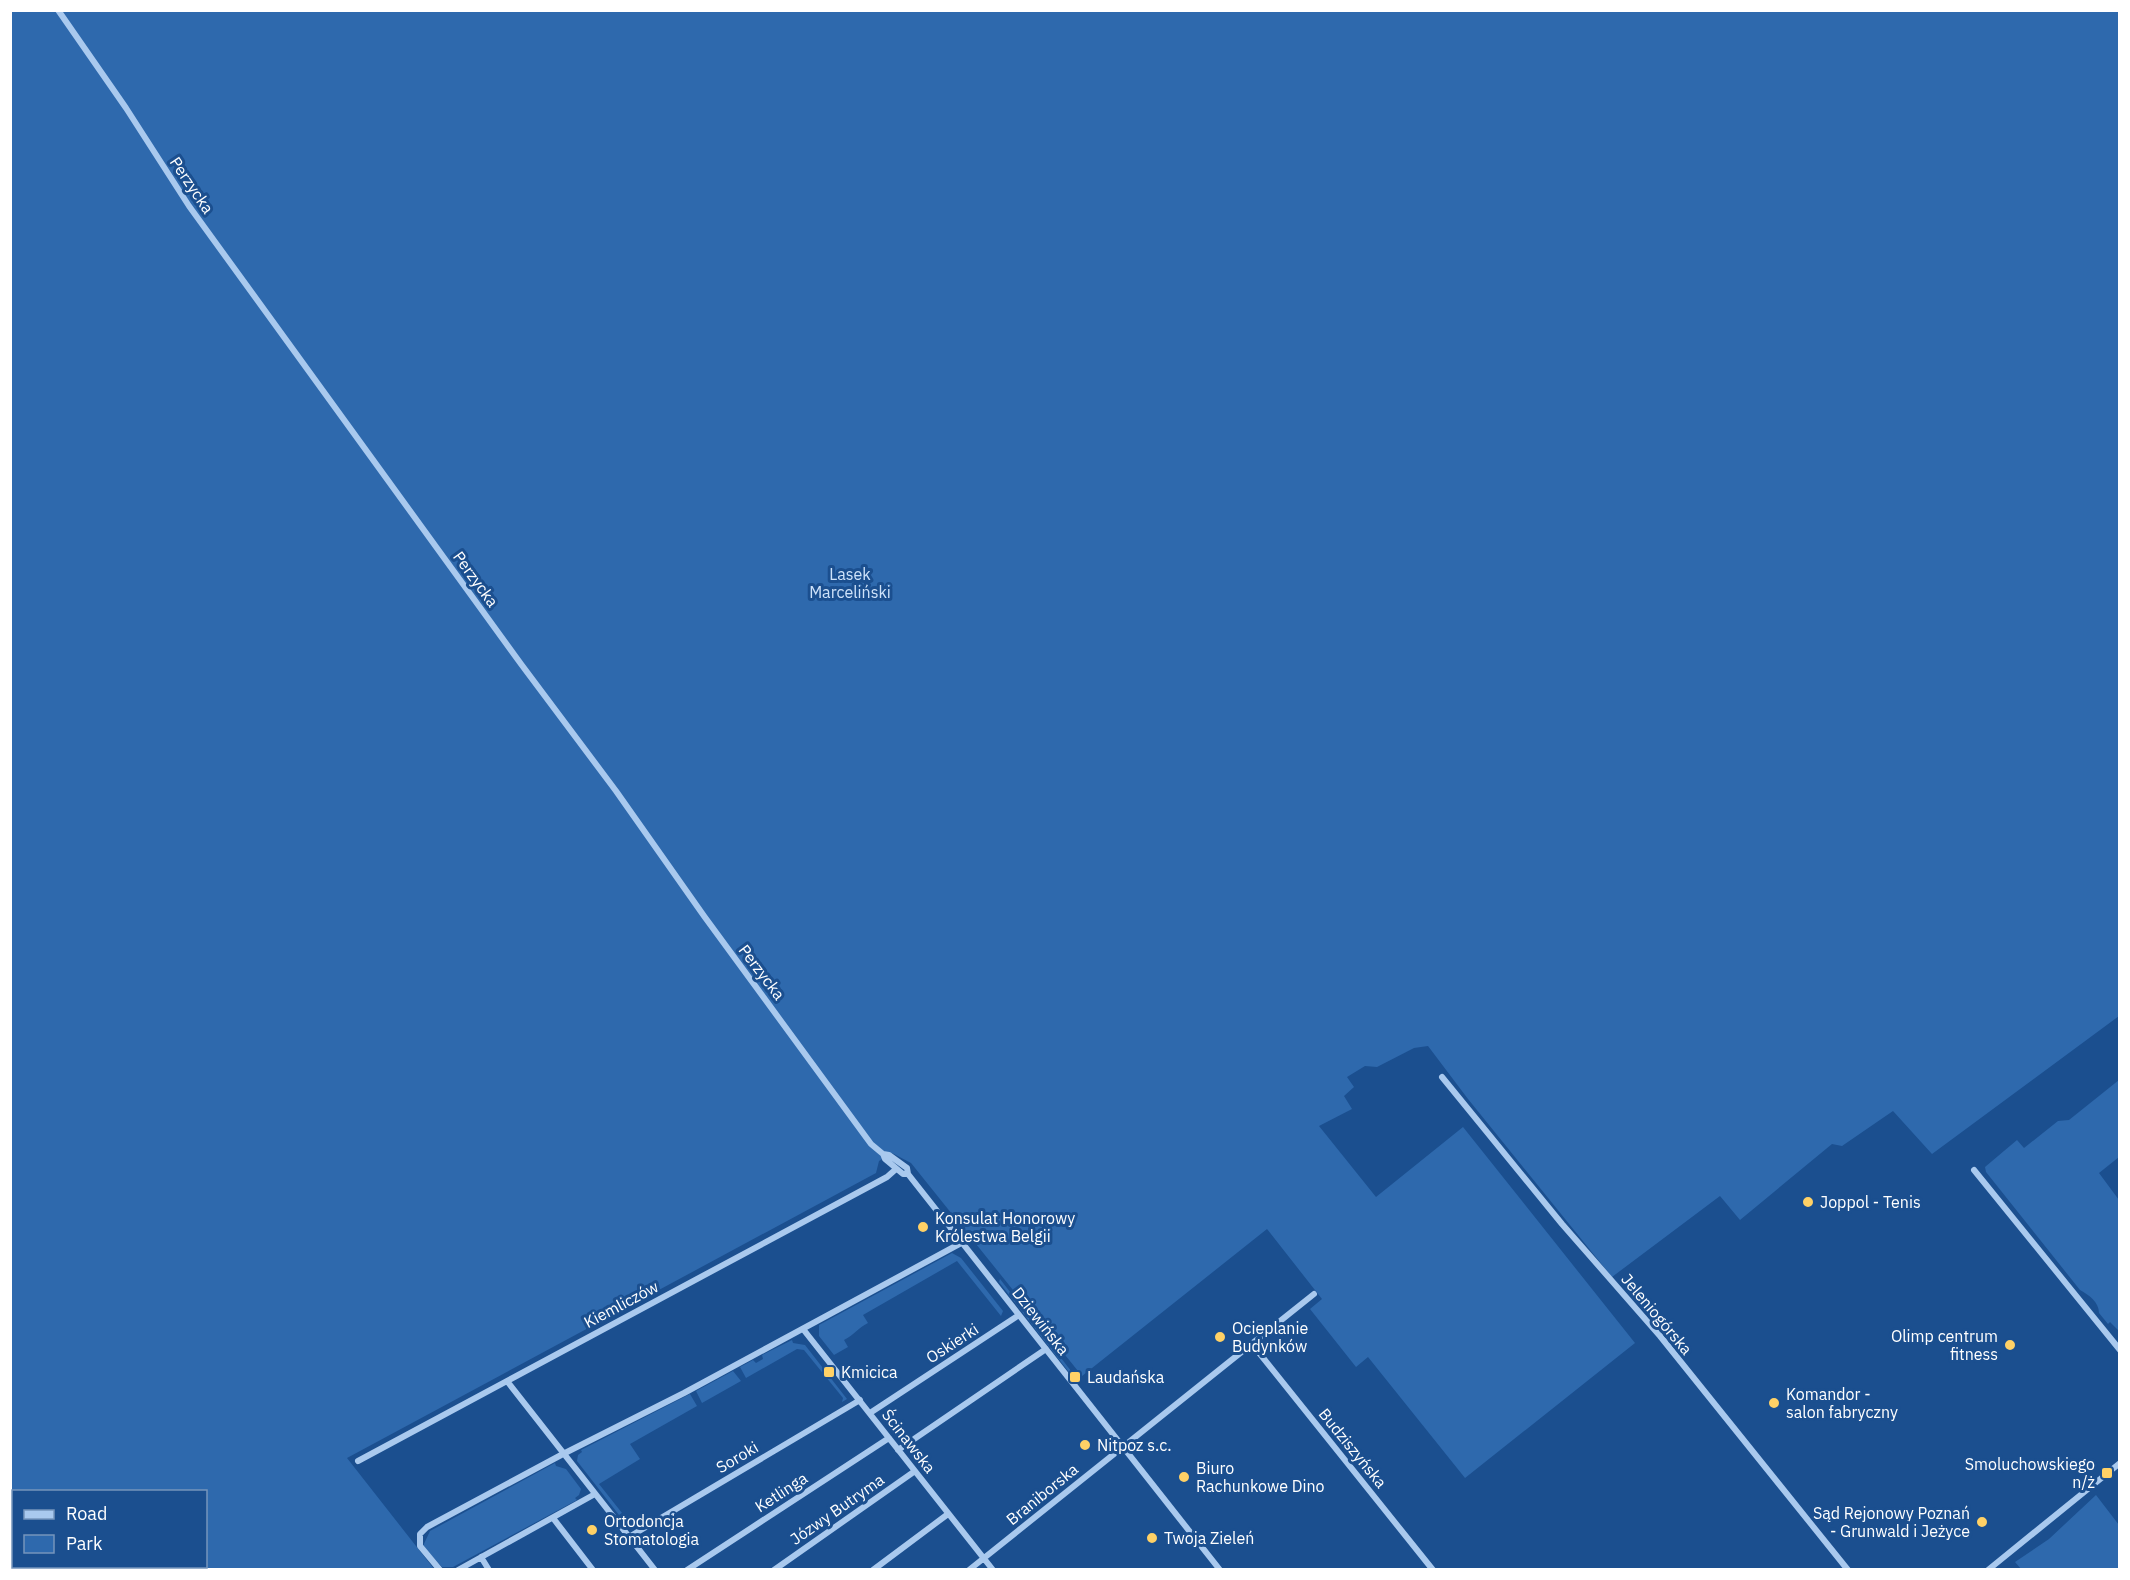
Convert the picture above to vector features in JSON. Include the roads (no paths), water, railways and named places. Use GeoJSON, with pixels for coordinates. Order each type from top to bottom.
{"type":"FeatureCollection","features":[{"type":"Feature","properties":{"kind":"street","name":"Perzycka"},"geometry":{"type":"LineString","coordinates":[[58,10],[126,108],[189,206],[520,664],[616,791],[729,951],[871,1143],[883,1154]]}},
{"type":"Feature","properties":{"kind":"street","name":"Jeleniogórska"},"geometry":{"type":"LineString","coordinates":[[1442,1077],[1562,1224],[1660,1336],[1848,1569]]}},
{"type":"Feature","properties":{"kind":"street","name":"Dziewińska"},"geometry":{"type":"LineString","coordinates":[[883,1154],[896,1169],[903,1174],[908,1174]]}},
{"type":"Feature","properties":{"kind":"street","name":"Dziewińska"},"geometry":{"type":"LineString","coordinates":[[883,1154],[889,1155],[907,1168],[908,1174],[1122,1448],[1220,1569]]}},
{"type":"Feature","properties":{"kind":"street","name":"Kiemliczów"},"geometry":{"type":"LineString","coordinates":[[358,1461],[887,1177],[896,1169]]}},
{"type":"Feature","properties":{"kind":"street"},"geometry":{"type":"LineString","coordinates":[[1974,1170],[2120,1350]]}},
{"type":"Feature","properties":{"kind":"street"},"geometry":{"type":"LineString","coordinates":[[440,1569],[420,1546],[419,1540],[423,1530],[563,1454],[684,1393],[963,1242]]}},
{"type":"Feature","properties":{"kind":"street","name":"Braniborska"},"geometry":{"type":"LineString","coordinates":[[969,1569],[1314,1294]]}},
{"type":"Feature","properties":{"kind":"street","name":"Oskierki"},"geometry":{"type":"LineString","coordinates":[[870,1413],[1020,1315]]}},
{"type":"Feature","properties":{"kind":"street","name":"Ścinawska"},"geometry":{"type":"LineString","coordinates":[[803,1329],[993,1569]]}},
{"type":"Feature","properties":{"kind":"street","name":"Budziszyńska"},"geometry":{"type":"LineString","coordinates":[[1252,1344],[1433,1569]]}},
{"type":"Feature","properties":{"kind":"street"},"geometry":{"type":"LineString","coordinates":[[898,1450],[1046,1350]]}},
{"type":"Feature","properties":{"kind":"street"},"geometry":{"type":"LineString","coordinates":[[507,1381],[655,1569]]}},
{"type":"Feature","properties":{"kind":"street","name":"Soroki"},"geometry":{"type":"LineString","coordinates":[[629,1538],[860,1400]]}},
{"type":"Feature","properties":{"kind":"street","name":"Ketlinga"},"geometry":{"type":"LineString","coordinates":[[687,1569],[889,1438]]}},
{"type":"Feature","properties":{"kind":"street"},"geometry":{"type":"LineString","coordinates":[[1988,1569],[2120,1463]]}},
{"type":"Feature","properties":{"kind":"street","name":"Józwy Butryma"},"geometry":{"type":"LineString","coordinates":[[774,1569],[915,1471]]}},
{"type":"Feature","properties":{"kind":"street"},"geometry":{"type":"LineString","coordinates":[[458,1569],[595,1494]]}},
{"type":"Feature","properties":{"kind":"street"},"geometry":{"type":"LineString","coordinates":[[873,1569],[948,1514]]}},
{"type":"Feature","properties":{"kind":"street"},"geometry":{"type":"LineString","coordinates":[[553,1518],[593,1569]]}},
{"type":"Feature","properties":{"kind":"street"},"geometry":{"type":"LineString","coordinates":[[481,1557],[489,1569]]}},
{"type":"Feature","properties":{"kind":"place","name":"Joppol - Tenis"},"geometry":{"type":"Point","coordinates":[1808,1202]}},
{"type":"Feature","properties":{"kind":"place","name":"Konsulat Honorowy Królestwa Belgii"},"geometry":{"type":"Point","coordinates":[923,1227]}},
{"type":"Feature","properties":{"kind":"place","name":"Ocieplanie Budynków"},"geometry":{"type":"Point","coordinates":[1220,1337]}},
{"type":"Feature","properties":{"kind":"place","name":"Olimp centrum fitness"},"geometry":{"type":"Point","coordinates":[2010,1345]}},
{"type":"Feature","properties":{"kind":"place","name":"Kmicica"},"geometry":{"type":"Point","coordinates":[829,1372]}},
{"type":"Feature","properties":{"kind":"place","name":"Laudańska"},"geometry":{"type":"Point","coordinates":[1075,1377]}},
{"type":"Feature","properties":{"kind":"place","name":"Komandor - salon fabryczny"},"geometry":{"type":"Point","coordinates":[1774,1403]}},
{"type":"Feature","properties":{"kind":"place","name":"Nitpoz s.c."},"geometry":{"type":"Point","coordinates":[1085,1445]}},
{"type":"Feature","properties":{"kind":"place","name":"Smoluchowskiego n/ż"},"geometry":{"type":"Point","coordinates":[2107,1473]}},
{"type":"Feature","properties":{"kind":"place","name":"Biuro Rachunkowe Dino"},"geometry":{"type":"Point","coordinates":[1184,1477]}},
{"type":"Feature","properties":{"kind":"place","name":"Sąd Rejonowy Poznań - Grunwald i Jeżyce"},"geometry":{"type":"Point","coordinates":[1982,1522]}},
{"type":"Feature","properties":{"kind":"place","name":"Ortodoncja Stomatologia"},"geometry":{"type":"Point","coordinates":[592,1530]}},
{"type":"Feature","properties":{"kind":"place","name":"Twoja Zieleń"},"geometry":{"type":"Point","coordinates":[1152,1538]}},
{"type":"Feature","properties":{"kind":"park label","name":"Lasek Marceliński"},"geometry":{"type":"Point","coordinates":[850,583]}}]}
